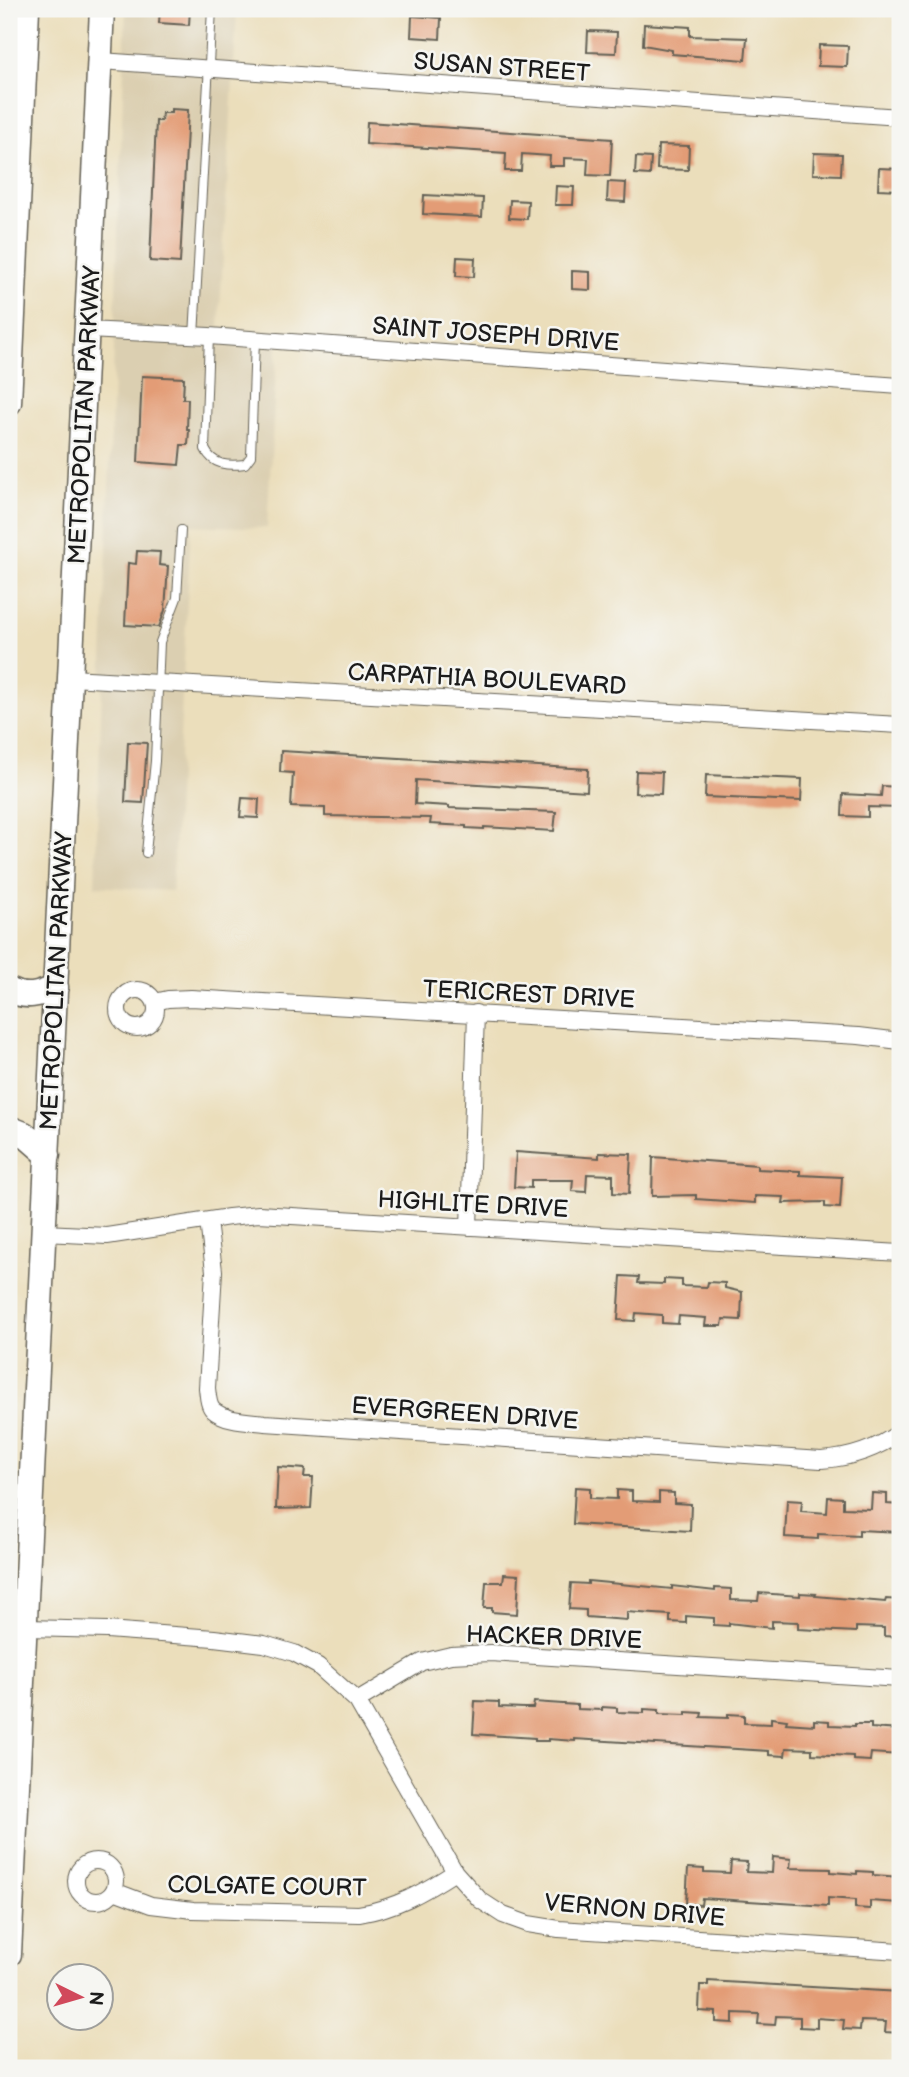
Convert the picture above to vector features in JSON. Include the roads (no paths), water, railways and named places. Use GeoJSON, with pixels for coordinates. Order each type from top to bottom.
{"type":"FeatureCollection","features":[{"type":"Feature","properties":{"kind":"main road"},"geometry":{"type":"LineString","coordinates":[[9,400],[27,9]]}},
{"type":"Feature","properties":{"kind":"main road","name":"METROPOLITAN PARKWAY"},"geometry":{"type":"LineString","coordinates":[[9,1954],[12,1815],[26,1628],[101,61],[100,11]]}},
{"type":"Feature","properties":{"kind":"main road"},"geometry":{"type":"LineString","coordinates":[[9,990],[18,995],[29,996],[56,987]]}},
{"type":"Feature","properties":{"kind":"main road"},"geometry":{"type":"LineString","coordinates":[[9,1129],[24,1134],[47,1155]]}},
{"type":"Feature","properties":{"kind":"street","name":"SUSAN STREET"},"geometry":{"type":"LineString","coordinates":[[101,61],[900,117]]}},
{"type":"Feature","properties":{"kind":"street","name":"SAINT JOSEPH DRIVE"},"geometry":{"type":"LineString","coordinates":[[88,330],[255,339],[900,386]]}},
{"type":"Feature","properties":{"kind":"street","name":"CARPATHIA BOULEVARD"},"geometry":{"type":"LineString","coordinates":[[71,678],[900,725]]}},
{"type":"Feature","properties":{"kind":"street","name":"TERICREST DRIVE"},"geometry":{"type":"LineString","coordinates":[[155,1002],[191,998],[859,1036],[900,1041]]}},
{"type":"Feature","properties":{"kind":"street"},"geometry":{"type":"LineString","coordinates":[[469,1227],[476,1013]]}},
{"type":"Feature","properties":{"kind":"street","name":"HIGHLITE DRIVE"},"geometry":{"type":"LineString","coordinates":[[44,1233],[107,1236],[259,1214],[900,1253]]}},
{"type":"Feature","properties":{"kind":"street","name":"EVERGREEN DRIVE"},"geometry":{"type":"LineString","coordinates":[[208,1221],[214,1271],[208,1401],[213,1410],[227,1416],[245,1421],[278,1424],[821,1460],[847,1457],[873,1449],[900,1432]]}},
{"type":"Feature","properties":{"kind":"street"},"geometry":{"type":"LineString","coordinates":[[26,1628],[107,1630],[264,1644],[295,1653],[318,1666],[357,1702]]}},
{"type":"Feature","properties":{"kind":"street","name":"HACKER DRIVE"},"geometry":{"type":"LineString","coordinates":[[357,1702],[395,1676],[422,1662],[451,1655],[490,1653],[900,1679]]}},
{"type":"Feature","properties":{"kind":"street","name":"VERNON DRIVE"},"geometry":{"type":"LineString","coordinates":[[357,1702],[455,1872],[480,1900],[503,1915],[528,1924],[559,1930],[900,1951]]}},
{"type":"Feature","properties":{"kind":"street","name":"COLGATE COURT"},"geometry":{"type":"LineString","coordinates":[[114,1891],[151,1905],[193,1910],[359,1914],[381,1911],[403,1903],[455,1872]]}},
{"type":"Feature","properties":{"kind":"lane"},"geometry":{"type":"LineString","coordinates":[[212,9],[208,69],[202,336],[205,449],[214,462],[220,464],[246,464],[251,456],[255,339]]}},
{"type":"Feature","properties":{"kind":"lane"},"geometry":{"type":"LineString","coordinates":[[146,853],[155,761],[160,642],[177,598],[181,530]]}}]}
